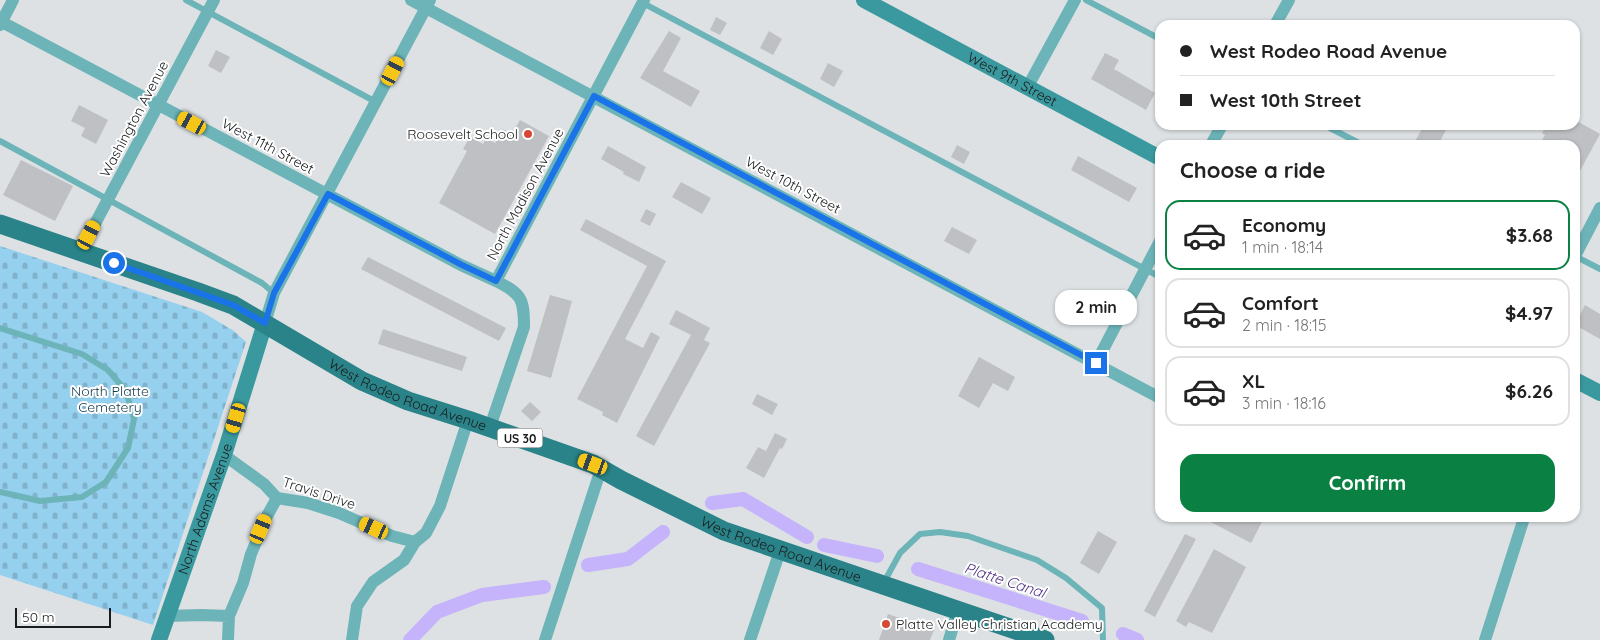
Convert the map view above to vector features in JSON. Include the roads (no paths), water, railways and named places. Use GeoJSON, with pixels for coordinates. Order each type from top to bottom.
{"type":"FeatureCollection","features":[{"type":"Feature","properties":{"kind":"main road","name":"West Rodeo Road Avenue"},"geometry":{"type":"LineString","coordinates":[[0,224],[233,305],[362,382],[408,401],[490,427],[593,464],[724,531],[1045,640]]}},
{"type":"Feature","properties":{"kind":"street"},"geometry":{"type":"LineString","coordinates":[[1,23],[14,0]]}},
{"type":"Feature","properties":{"kind":"street","name":"Washington Avenue"},"geometry":{"type":"LineString","coordinates":[[80,252],[214,0]]}},
{"type":"Feature","properties":{"kind":"street","name":"West 10th Street"},"geometry":{"type":"LineString","coordinates":[[411,0],[428,4],[594,96],[1155,395]]}},
{"type":"Feature","properties":{"kind":"street","name":"West 9th Street"},"geometry":{"type":"LineString","coordinates":[[864,0],[1155,155]]}},
{"type":"Feature","properties":{"kind":"street"},"geometry":{"type":"LineString","coordinates":[[1027,88],[1074,0]]}},
{"type":"Feature","properties":{"kind":"street"},"geometry":{"type":"LineString","coordinates":[[1278,20],[1288,0]]}},
{"type":"Feature","properties":{"kind":"street","name":"North Madison Avenue"},"geometry":{"type":"LineString","coordinates":[[490,427],[524,327],[524,310],[521,298],[496,281],[594,96],[641,1]]}},
{"type":"Feature","properties":{"kind":"street","name":"North Adams Avenue"},"geometry":{"type":"LineString","coordinates":[[158,640],[224,455],[274,293],[428,4]]}},
{"type":"Feature","properties":{"kind":"street","name":"West 11th Street"},"geometry":{"type":"LineString","coordinates":[[1,23],[462,265],[496,281]]}},
{"type":"Feature","properties":{"kind":"street"},"geometry":{"type":"LineString","coordinates":[[1580,246],[1600,208]]}},
{"type":"Feature","properties":{"kind":"street"},"geometry":{"type":"LineString","coordinates":[[1096,363],[1155,250]]}},
{"type":"Feature","properties":{"kind":"street"},"geometry":{"type":"LineString","coordinates":[[1580,383],[1600,393]]}},
{"type":"Feature","properties":{"kind":"street"},"geometry":{"type":"LineString","coordinates":[[352,640],[357,606],[373,582],[404,560],[415,542],[426,533],[440,506],[468,420]]}},
{"type":"Feature","properties":{"kind":"street","name":"Travis Drive"},"geometry":{"type":"LineString","coordinates":[[224,455],[264,484],[277,498],[308,503],[339,513],[392,536],[415,542]]}},
{"type":"Feature","properties":{"kind":"street"},"geometry":{"type":"LineString","coordinates":[[545,640],[601,469]]}},
{"type":"Feature","properties":{"kind":"street"},"geometry":{"type":"LineString","coordinates":[[228,639],[229,616],[243,582],[251,554],[277,498]]}},
{"type":"Feature","properties":{"kind":"street"},"geometry":{"type":"LineString","coordinates":[[1485,640],[1523,522]]}},
{"type":"Feature","properties":{"kind":"street"},"geometry":{"type":"LineString","coordinates":[[750,640],[780,551]]}},
{"type":"Feature","properties":{"kind":"street"},"geometry":{"type":"LineString","coordinates":[[949,640],[958,610]]}},
{"type":"Feature","properties":{"kind":"street"},"geometry":{"type":"LineString","coordinates":[[168,616],[229,616]]}},
{"type":"Feature","properties":{"kind":"lane"},"geometry":{"type":"LineString","coordinates":[[186,0],[376,102]]}},
{"type":"Feature","properties":{"kind":"lane"},"geometry":{"type":"LineString","coordinates":[[1086,0],[1155,36]]}},
{"type":"Feature","properties":{"kind":"lane"},"geometry":{"type":"LineString","coordinates":[[641,1],[1155,274]]}},
{"type":"Feature","properties":{"kind":"lane"},"geometry":{"type":"LineString","coordinates":[[1334,130],[1352,140]]}},
{"type":"Feature","properties":{"kind":"lane"},"geometry":{"type":"LineString","coordinates":[[0,141],[262,282],[274,293]]}},
{"type":"Feature","properties":{"kind":"lane"},"geometry":{"type":"LineString","coordinates":[[1580,259],[1600,269]]}},
{"type":"Feature","properties":{"kind":"lane"},"geometry":{"type":"LineString","coordinates":[[0,328],[82,354],[108,370],[126,390],[134,419],[128,448],[106,482],[82,496],[40,501],[0,492]]}},
{"type":"Feature","properties":{"kind":"lane"},"geometry":{"type":"LineString","coordinates":[[882,585],[900,553],[920,534],[940,532],[968,536],[1037,560],[1066,578],[1102,608],[1103,640]]}},
{"type":"Feature","properties":{"kind":"waterway","name":"Platte Canal"},"geometry":{"type":"LineString","coordinates":[[712,503],[743,499],[807,537]]}},
{"type":"Feature","properties":{"kind":"waterway","name":"Platte Canal"},"geometry":{"type":"LineString","coordinates":[[588,565],[628,559],[663,532]]}},
{"type":"Feature","properties":{"kind":"waterway"},"geometry":{"type":"LineString","coordinates":[[824,545],[877,556]]}},
{"type":"Feature","properties":{"kind":"waterway","name":"Platte Canal"},"geometry":{"type":"LineString","coordinates":[[918,569],[1082,621]]}},
{"type":"Feature","properties":{"kind":"waterway","name":"Platte Canal"},"geometry":{"type":"LineString","coordinates":[[410,640],[437,612],[482,595],[544,587]]}},
{"type":"Feature","properties":{"kind":"waterway"},"geometry":{"type":"LineString","coordinates":[[1123,634],[1137,640]]}},
{"type":"Feature","properties":{"kind":"place","name":"Roosevelt School"},"geometry":{"type":"Point","coordinates":[528,134]}},
{"type":"Feature","properties":{"kind":"place","name":"Platte Valley Christian Academy"},"geometry":{"type":"Point","coordinates":[886,624]}},
{"type":"Feature","properties":{"kind":"park label","name":"North Platte Cemetery"},"geometry":{"type":"Point","coordinates":[110,400]}}]}
